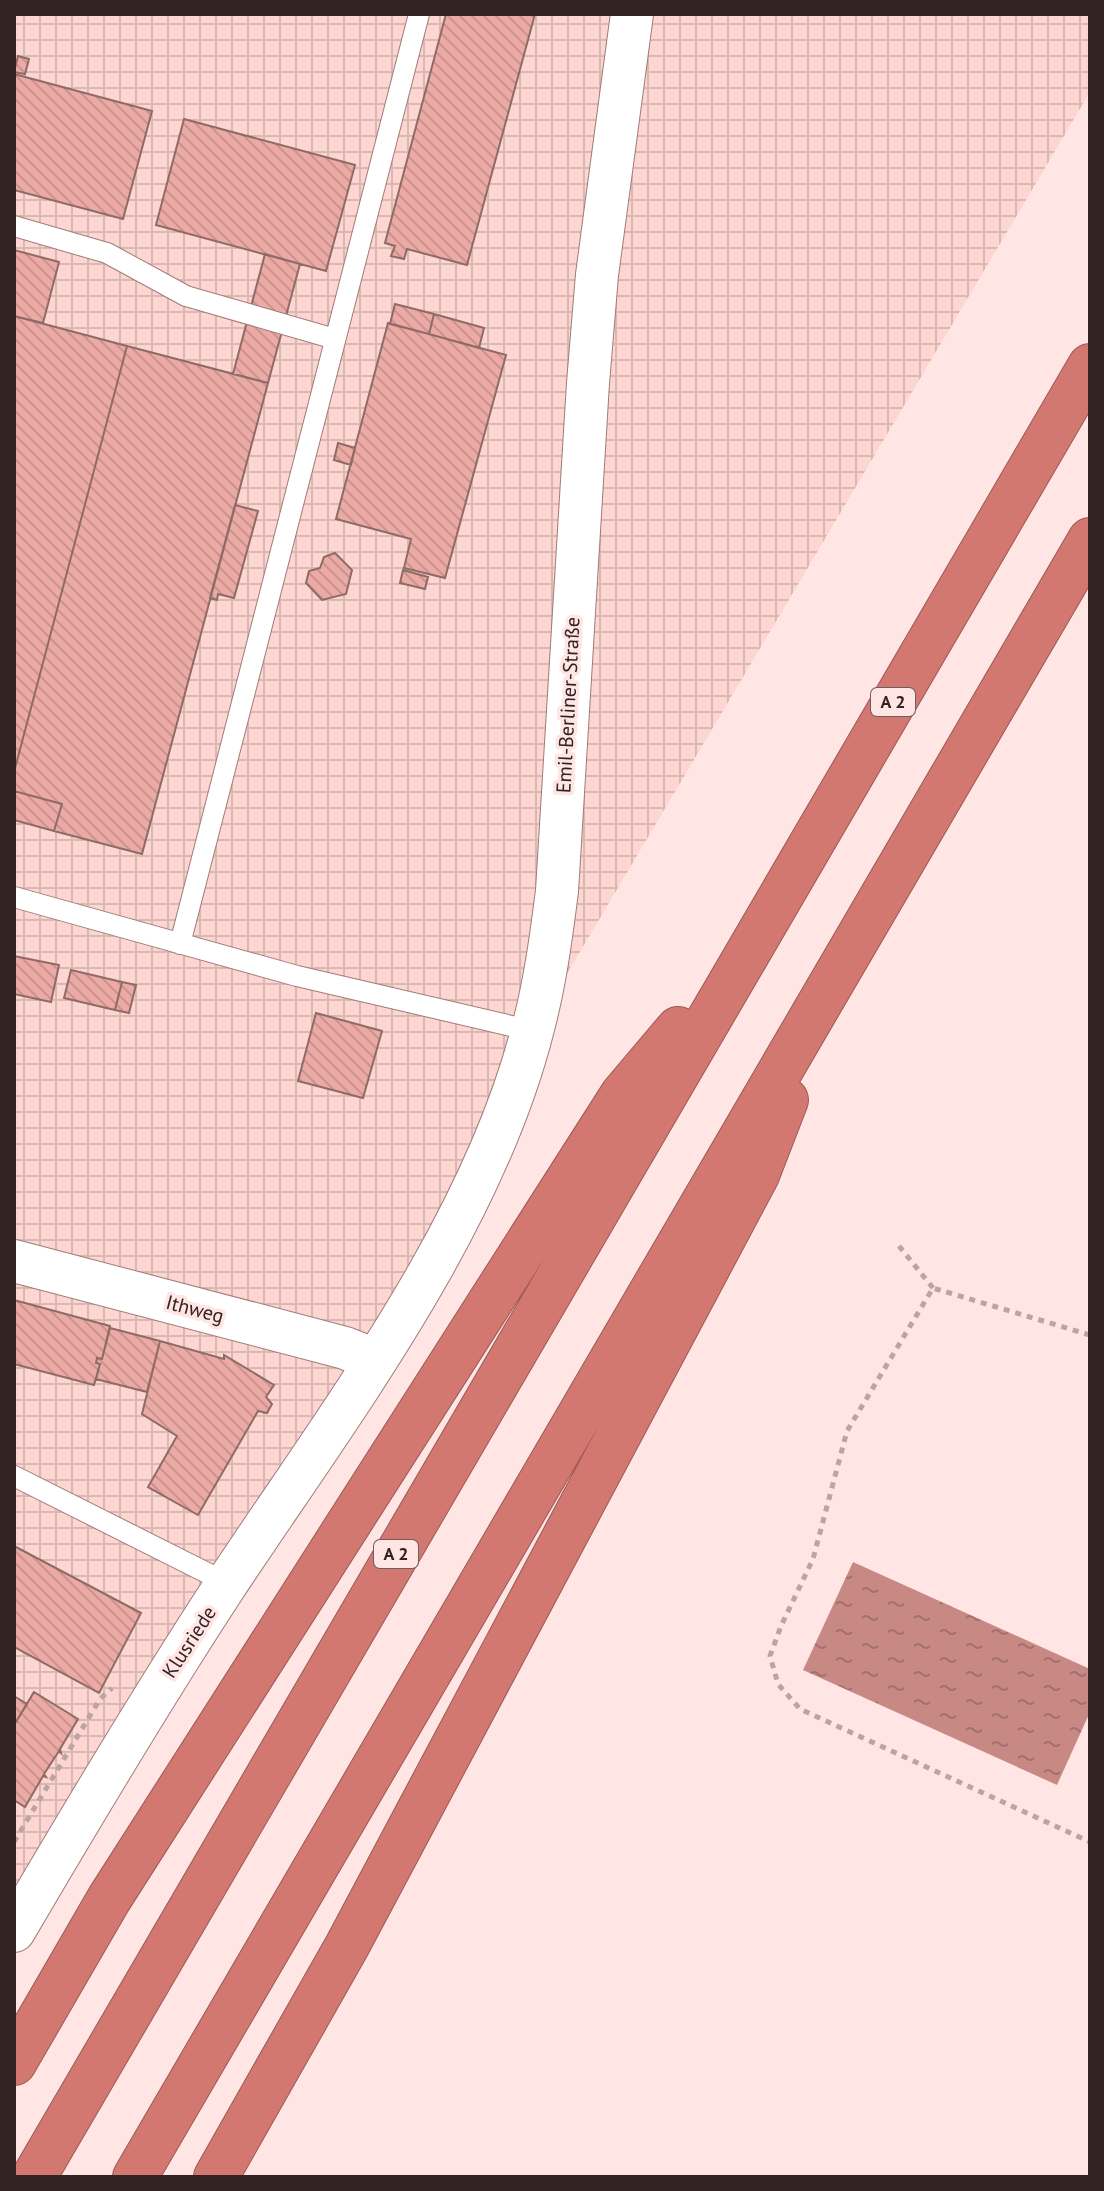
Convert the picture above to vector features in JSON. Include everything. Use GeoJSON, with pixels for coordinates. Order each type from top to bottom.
{"type":"FeatureCollection","features":[{"type":"Feature","properties":{"kind":"highway","name":"A 2"},"geometry":{"type":"LineString","coordinates":[[34,2177],[1090,366]]}},
{"type":"Feature","properties":{"kind":"highway"},"geometry":{"type":"LineString","coordinates":[[135,2177],[1090,540]]}},
{"type":"Feature","properties":{"kind":"highway"},"geometry":{"type":"LineString","coordinates":[[14,2063],[109,1899],[623,1094],[759,932]]}},
{"type":"Feature","properties":{"kind":"highway"},"geometry":{"type":"LineString","coordinates":[[216,2177],[347,1946],[757,1175],[835,975]]}},
{"type":"Feature","properties":{"kind":"street","name":"Emil-Berliner-Straße"},"geometry":{"type":"LineString","coordinates":[[375,1360],[439,1254],[469,1196],[507,1109],[533,1031],[548,963],[557,891],[597,275],[632,14]]}},
{"type":"Feature","properties":{"kind":"street","name":"Ithweg"},"geometry":{"type":"LineString","coordinates":[[14,1261],[345,1348],[375,1360]]}},
{"type":"Feature","properties":{"kind":"street","name":"Klusriede"},"geometry":{"type":"LineString","coordinates":[[14,1931],[112,1764],[375,1360]]}},
{"type":"Feature","properties":{"kind":"lane"},"geometry":{"type":"LineString","coordinates":[[180,944],[419,14]]}},
{"type":"Feature","properties":{"kind":"lane"},"geometry":{"type":"LineString","coordinates":[[14,226],[107,253],[186,296],[335,339]]}},
{"type":"Feature","properties":{"kind":"lane"},"geometry":{"type":"LineString","coordinates":[[14,897],[389,1000],[533,1031]]}},
{"type":"Feature","properties":{"kind":"lane"},"geometry":{"type":"LineString","coordinates":[[14,1476],[227,1583]]}},
{"type":"Feature","properties":{"kind":"path"},"geometry":{"type":"LineString","coordinates":[[899,1246],[933,1288],[1090,1335]]}},
{"type":"Feature","properties":{"kind":"path"},"geometry":{"type":"LineString","coordinates":[[933,1288],[847,1431],[813,1559],[770,1656],[778,1684],[800,1709],[1090,1842]]}},
{"type":"Feature","properties":{"kind":"shaded area"},"geometry":{"type":"Polygon","coordinates":[[[14,14],[1090,14],[1090,92],[533,1031],[507,1109],[14,1931],[14,14]]]}},
{"type":"Feature","properties":{"kind":"water"},"geometry":{"type":"Polygon","coordinates":[[[853,1562],[1090,1669],[1090,1712],[1057,1785],[803,1670],[853,1562]]]}},
{"type":"Feature","properties":{"kind":"building"},"geometry":{"type":"Polygon","coordinates":[[[446,14],[535,14],[467,265],[407,249],[404,259],[391,256],[395,246],[385,243],[446,14]]]}},
{"type":"Feature","properties":{"kind":"building"},"geometry":{"type":"Polygon","coordinates":[[[18,56],[29,59],[25,74],[14,72],[18,56]]]}},
{"type":"Feature","properties":{"kind":"building"},"geometry":{"type":"Polygon","coordinates":[[[14,74],[152,111],[123,219],[14,190],[14,74]]]}},
{"type":"Feature","properties":{"kind":"building"},"geometry":{"type":"Polygon","coordinates":[[[184,119],[355,165],[326,271],[156,225],[184,119]]]}},
{"type":"Feature","properties":{"kind":"building"},"geometry":{"type":"Polygon","coordinates":[[[14,250],[59,262],[43,323],[14,316],[14,250]]]}},
{"type":"Feature","properties":{"kind":"building"},"geometry":{"type":"Polygon","coordinates":[[[265,254],[300,264],[268,383],[233,374],[265,254]]]}},
{"type":"Feature","properties":{"kind":"building"},"geometry":{"type":"Polygon","coordinates":[[[395,304],[434,314],[429,334],[390,324],[395,304]]]}},
{"type":"Feature","properties":{"kind":"building"},"geometry":{"type":"Polygon","coordinates":[[[434,314],[484,328],[479,348],[429,334],[434,314]]]}},
{"type":"Feature","properties":{"kind":"building"},"geometry":{"type":"Polygon","coordinates":[[[14,316],[127,346],[14,772],[14,316]]]}},
{"type":"Feature","properties":{"kind":"building"},"geometry":{"type":"Polygon","coordinates":[[[388,323],[506,355],[445,578],[404,568],[411,539],[336,519],[388,323]]]}},
{"type":"Feature","properties":{"kind":"building"},"geometry":{"type":"Polygon","coordinates":[[[127,346],[268,383],[142,854],[54,831],[62,804],[14,791],[14,772],[127,346]]]}},
{"type":"Feature","properties":{"kind":"building"},"geometry":{"type":"Polygon","coordinates":[[[338,443],[355,448],[351,465],[334,460],[338,443]]]}},
{"type":"Feature","properties":{"kind":"building"},"geometry":{"type":"Polygon","coordinates":[[[235,505],[258,511],[234,598],[218,594],[217,600],[210,598],[235,505]]]}},
{"type":"Feature","properties":{"kind":"building"},"geometry":{"type":"Polygon","coordinates":[[[335,553],[352,570],[346,594],[322,600],[306,583],[309,571],[320,568],[324,557],[335,553]]]}},
{"type":"Feature","properties":{"kind":"building"},"geometry":{"type":"Polygon","coordinates":[[[403,570],[428,577],[425,589],[400,583],[403,570]]]}},
{"type":"Feature","properties":{"kind":"building"},"geometry":{"type":"Polygon","coordinates":[[[14,791],[62,804],[54,831],[14,820],[14,791]]]}},
{"type":"Feature","properties":{"kind":"building"},"geometry":{"type":"Polygon","coordinates":[[[14,956],[59,965],[51,1002],[14,994],[14,956]]]}},
{"type":"Feature","properties":{"kind":"building"},"geometry":{"type":"Polygon","coordinates":[[[71,970],[122,982],[115,1010],[64,998],[71,970]]]}},
{"type":"Feature","properties":{"kind":"building"},"geometry":{"type":"Polygon","coordinates":[[[122,982],[136,985],[129,1013],[115,1010],[122,982]]]}},
{"type":"Feature","properties":{"kind":"building"},"geometry":{"type":"Polygon","coordinates":[[[316,1013],[382,1031],[363,1098],[298,1081],[316,1013]]]}},
{"type":"Feature","properties":{"kind":"building"},"geometry":{"type":"Polygon","coordinates":[[[14,1300],[110,1326],[102,1359],[97,1358],[96,1363],[100,1364],[94,1385],[14,1364],[14,1300]]]}},
{"type":"Feature","properties":{"kind":"building"},"geometry":{"type":"Polygon","coordinates":[[[110,1328],[160,1341],[147,1392],[96,1379],[100,1364],[96,1363],[97,1358],[102,1359],[110,1328]]]}},
{"type":"Feature","properties":{"kind":"building"},"geometry":{"type":"Polygon","coordinates":[[[160,1341],[224,1359],[224,1355],[274,1385],[266,1397],[272,1404],[267,1413],[258,1411],[198,1515],[148,1487],[177,1436],[142,1414],[160,1341]]]}},
{"type":"Feature","properties":{"kind":"building"},"geometry":{"type":"Polygon","coordinates":[[[14,1546],[141,1613],[99,1693],[14,1647],[14,1546]]]}},
{"type":"Feature","properties":{"kind":"building"},"geometry":{"type":"Polygon","coordinates":[[[34,1692],[78,1719],[60,1749],[61,1753],[59,1751],[25,1807],[14,1800],[14,1725],[34,1692]]]}},
{"type":"Feature","properties":{"kind":"building"},"geometry":{"type":"Polygon","coordinates":[[[14,1696],[27,1704],[14,1725],[14,1696]]]}}]}
